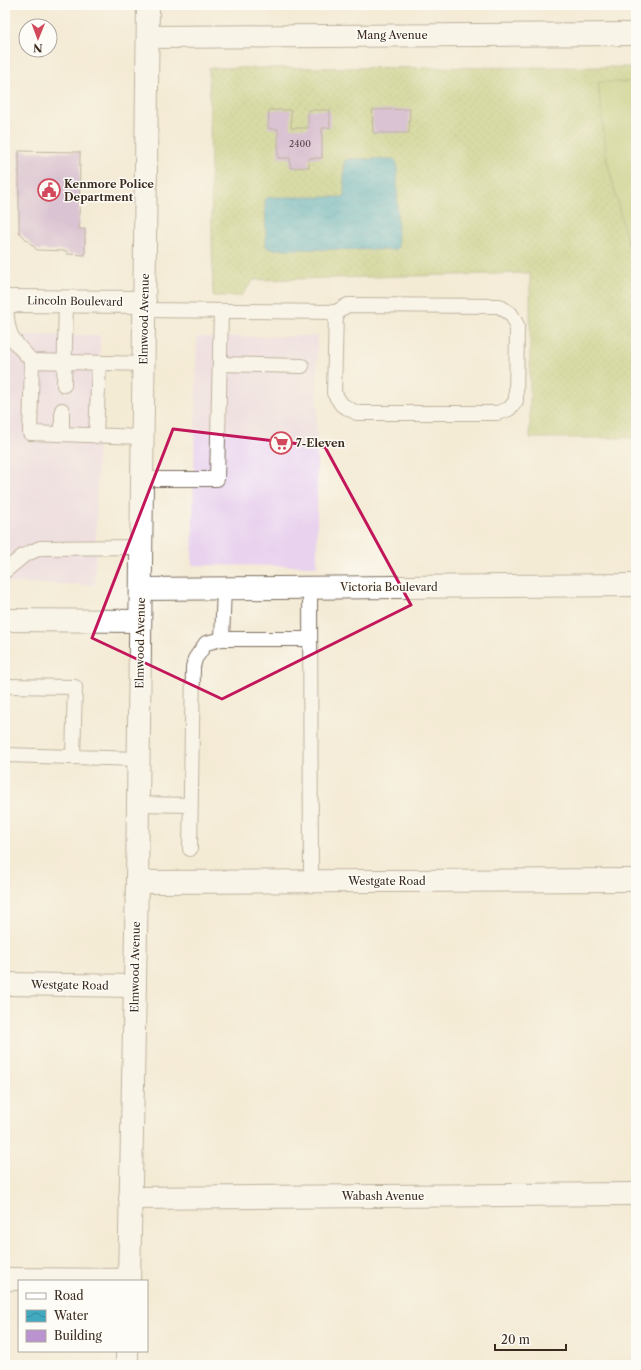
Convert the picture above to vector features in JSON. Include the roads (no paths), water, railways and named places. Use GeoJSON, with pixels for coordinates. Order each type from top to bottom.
{"type":"FeatureCollection","features":[{"type":"Feature","properties":{"kind":"street","name":"Elmwood Avenue"},"geometry":{"type":"LineString","coordinates":[[129,1280],[139,759],[148,5]]}},
{"type":"Feature","properties":{"kind":"street","name":"Mang Avenue"},"geometry":{"type":"LineString","coordinates":[[148,37],[636,34]]}},
{"type":"Feature","properties":{"kind":"street","name":"Lincoln Boulevard"},"geometry":{"type":"LineString","coordinates":[[6,301],[66,301],[144,306]]}},
{"type":"Feature","properties":{"kind":"street","name":"Victoria Boulevard"},"geometry":{"type":"LineString","coordinates":[[141,589],[636,585]]}},
{"type":"Feature","properties":{"kind":"street"},"geometry":{"type":"LineString","coordinates":[[5,620],[140,621]]}},
{"type":"Feature","properties":{"kind":"street","name":"Westgate Road"},"geometry":{"type":"LineString","coordinates":[[137,882],[636,880]]}},
{"type":"Feature","properties":{"kind":"street","name":"Westgate Road"},"geometry":{"type":"LineString","coordinates":[[5,984],[135,986]]}},
{"type":"Feature","properties":{"kind":"street","name":"Wabash Avenue"},"geometry":{"type":"LineString","coordinates":[[130,1198],[636,1194]]}},
{"type":"Feature","properties":{"kind":"street"},"geometry":{"type":"LineString","coordinates":[[5,1279],[67,1280]]}},
{"type":"Feature","properties":{"kind":"street"},"geometry":{"type":"LineString","coordinates":[[127,1352],[127,1365]]}},
{"type":"Feature","properties":{"kind":"lane"},"geometry":{"type":"LineString","coordinates":[[6,301],[7,325],[14,342],[32,361],[144,364]]}},
{"type":"Feature","properties":{"kind":"lane"},"geometry":{"type":"LineString","coordinates":[[64,386],[66,301]]}},
{"type":"Feature","properties":{"kind":"lane"},"geometry":{"type":"LineString","coordinates":[[144,306],[221,311],[336,312],[348,305],[500,306],[511,314],[517,325],[516,401],[509,409],[497,413],[357,413],[342,405],[334,393],[336,312]]}},
{"type":"Feature","properties":{"kind":"lane"},"geometry":{"type":"LineString","coordinates":[[142,479],[217,479],[221,311]]}},
{"type":"Feature","properties":{"kind":"lane"},"geometry":{"type":"LineString","coordinates":[[32,361],[30,433],[143,438]]}},
{"type":"Feature","properties":{"kind":"lane"},"geometry":{"type":"LineString","coordinates":[[96,436],[99,363]]}},
{"type":"Feature","properties":{"kind":"lane"},"geometry":{"type":"LineString","coordinates":[[220,364],[302,366]]}},
{"type":"Feature","properties":{"kind":"lane"},"geometry":{"type":"LineString","coordinates":[[62,410],[62,434]]}},
{"type":"Feature","properties":{"kind":"lane"},"geometry":{"type":"LineString","coordinates":[[5,571],[23,556],[40,548],[142,547]]}},
{"type":"Feature","properties":{"kind":"lane"},"geometry":{"type":"LineString","coordinates":[[222,639],[224,588]]}},
{"type":"Feature","properties":{"kind":"lane"},"geometry":{"type":"LineString","coordinates":[[310,588],[311,881]]}},
{"type":"Feature","properties":{"kind":"lane"},"geometry":{"type":"LineString","coordinates":[[190,849],[193,667],[195,659],[206,643],[222,639],[310,639]]}},
{"type":"Feature","properties":{"kind":"lane"},"geometry":{"type":"LineString","coordinates":[[5,686],[75,687],[73,757]]}},
{"type":"Feature","properties":{"kind":"lane"},"geometry":{"type":"LineString","coordinates":[[5,755],[139,759]]}},
{"type":"Feature","properties":{"kind":"lane"},"geometry":{"type":"LineString","coordinates":[[138,804],[191,805]]}},
{"type":"Feature","properties":{"kind":"water"},"geometry":{"type":"Polygon","coordinates":[[[347,159],[394,159],[397,163],[398,248],[395,250],[269,249],[266,246],[265,200],[269,197],[344,197],[344,162],[347,159]]]}},
{"type":"Feature","properties":{"kind":"place","name":"Kenmore Police Department"},"geometry":{"type":"Point","coordinates":[49,190]}},
{"type":"Feature","properties":{"kind":"place","name":"7-Eleven"},"geometry":{"type":"Point","coordinates":[281,443]}}]}
